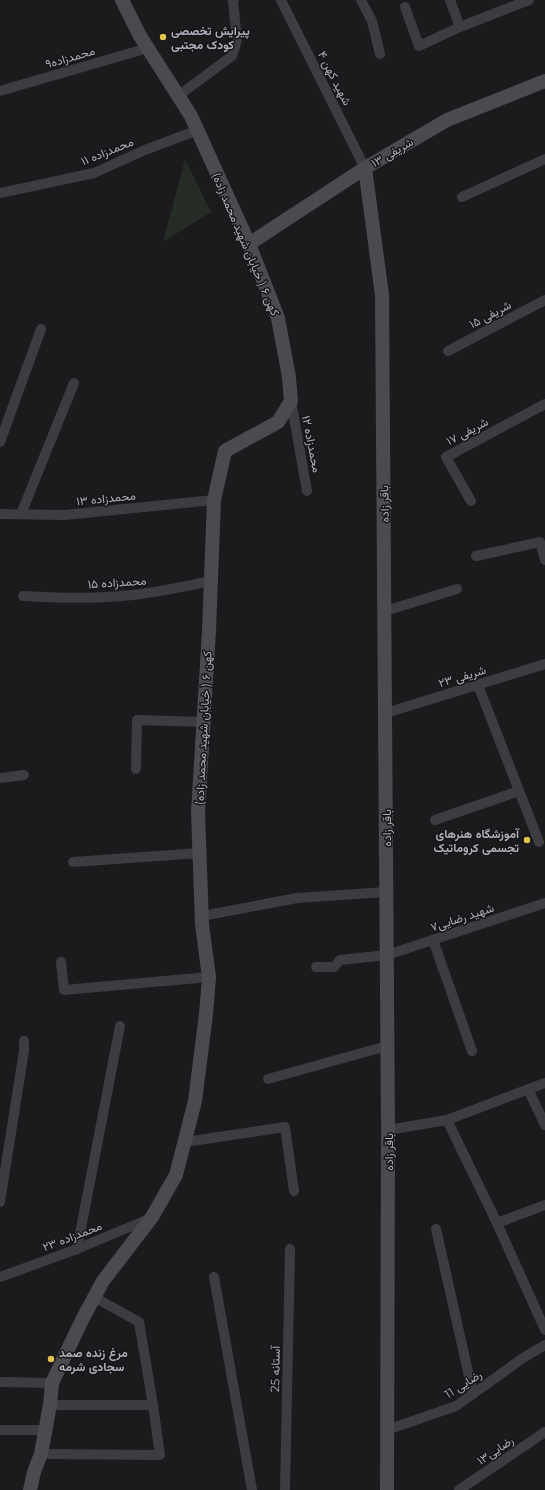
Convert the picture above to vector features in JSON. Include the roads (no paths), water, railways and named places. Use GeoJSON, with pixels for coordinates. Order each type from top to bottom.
{"type":"FeatureCollection","features":[{"type":"Feature","properties":{"kind":"street","name":"کهن ۶ ( خیابان شهید محمد زاده)"},"geometry":{"type":"LineString","coordinates":[[30,1490],[45,1430],[50,1405],[52,1383],[103,1281],[152,1217],[176,1175],[195,1101],[209,977],[202,916],[198,812],[204,722],[214,500],[225,451],[278,422],[291,401],[289,377],[278,318],[249,244],[192,116],[148,48],[122,0]]}},
{"type":"Feature","properties":{"kind":"street"},"geometry":{"type":"LineString","coordinates":[[178,96],[232,56],[237,40],[234,0]]}},
{"type":"Feature","properties":{"kind":"street","name":"شهید کهن ۴"},"geometry":{"type":"LineString","coordinates":[[281,0],[365,168]]}},
{"type":"Feature","properties":{"kind":"street"},"geometry":{"type":"LineString","coordinates":[[362,0],[372,21],[380,54]]}},
{"type":"Feature","properties":{"kind":"street"},"geometry":{"type":"LineString","coordinates":[[450,0],[460,27]]}},
{"type":"Feature","properties":{"kind":"street"},"geometry":{"type":"LineString","coordinates":[[405,7],[419,46],[460,27],[529,0]]}},
{"type":"Feature","properties":{"kind":"street","name":"محمدزاده۹"},"geometry":{"type":"LineString","coordinates":[[0,91],[148,48]]}},
{"type":"Feature","properties":{"kind":"street","name":"شریفی ۱۳"},"geometry":{"type":"LineString","coordinates":[[249,244],[365,168],[448,120],[545,81]]}},
{"type":"Feature","properties":{"kind":"street","name":"محمدزاده ۱۱"},"geometry":{"type":"LineString","coordinates":[[0,193],[94,173],[145,150],[198,130]]}},
{"type":"Feature","properties":{"kind":"street"},"geometry":{"type":"LineString","coordinates":[[462,197],[545,159]]}},
{"type":"Feature","properties":{"kind":"street","name":"باقر زاده"},"geometry":{"type":"LineString","coordinates":[[365,168],[382,295],[388,1130],[387,1490]]}},
{"type":"Feature","properties":{"kind":"street","name":"شریفی ۱۵"},"geometry":{"type":"LineString","coordinates":[[448,351],[545,300]]}},
{"type":"Feature","properties":{"kind":"street"},"geometry":{"type":"LineString","coordinates":[[0,442],[41,329]]}},
{"type":"Feature","properties":{"kind":"street"},"geometry":{"type":"LineString","coordinates":[[21,514],[74,383]]}},
{"type":"Feature","properties":{"kind":"street","name":"محمدزاده ۱۲"},"geometry":{"type":"LineString","coordinates":[[291,401],[307,491]]}},
{"type":"Feature","properties":{"kind":"street","name":"شریفی ۱۷"},"geometry":{"type":"LineString","coordinates":[[471,501],[446,456],[545,404]]}},
{"type":"Feature","properties":{"kind":"street","name":"محمدزاده ۱۳"},"geometry":{"type":"LineString","coordinates":[[0,514],[65,515],[214,500]]}},
{"type":"Feature","properties":{"kind":"street"},"geometry":{"type":"LineString","coordinates":[[476,556],[540,542],[545,560]]}},
{"type":"Feature","properties":{"kind":"street","name":"محمدزاده ۱۵"},"geometry":{"type":"LineString","coordinates":[[23,596],[51,598],[121,596],[160,592],[211,581]]}},
{"type":"Feature","properties":{"kind":"street"},"geometry":{"type":"LineString","coordinates":[[385,610],[457,589]]}},
{"type":"Feature","properties":{"kind":"street","name":"شریفی ۲۳"},"geometry":{"type":"LineString","coordinates":[[386,713],[545,664]]}},
{"type":"Feature","properties":{"kind":"street"},"geometry":{"type":"LineString","coordinates":[[478,685],[539,842]]}},
{"type":"Feature","properties":{"kind":"street"},"geometry":{"type":"LineString","coordinates":[[136,770],[137,720],[204,722]]}},
{"type":"Feature","properties":{"kind":"street"},"geometry":{"type":"LineString","coordinates":[[0,778],[24,775]]}},
{"type":"Feature","properties":{"kind":"street"},"geometry":{"type":"LineString","coordinates":[[435,820],[519,791]]}},
{"type":"Feature","properties":{"kind":"street"},"geometry":{"type":"LineString","coordinates":[[73,862],[200,853]]}},
{"type":"Feature","properties":{"kind":"street"},"geometry":{"type":"LineString","coordinates":[[202,916],[296,898],[386,892]]}},
{"type":"Feature","properties":{"kind":"street","name":"شهید رضایی۷"},"geometry":{"type":"LineString","coordinates":[[316,966],[334,966],[340,960],[387,956],[545,903]]}},
{"type":"Feature","properties":{"kind":"street"},"geometry":{"type":"LineString","coordinates":[[433,940],[472,1051]]}},
{"type":"Feature","properties":{"kind":"street"},"geometry":{"type":"LineString","coordinates":[[61,962],[64,990],[209,977]]}},
{"type":"Feature","properties":{"kind":"street"},"geometry":{"type":"LineString","coordinates":[[77,1249],[120,1026]]}},
{"type":"Feature","properties":{"kind":"street"},"geometry":{"type":"LineString","coordinates":[[0,1202],[24,1051],[24,1040]]}},
{"type":"Feature","properties":{"kind":"street"},"geometry":{"type":"LineString","coordinates":[[268,1079],[387,1046]]}},
{"type":"Feature","properties":{"kind":"street"},"geometry":{"type":"LineString","coordinates":[[388,1130],[447,1120],[545,1083]]}},
{"type":"Feature","properties":{"kind":"street"},"geometry":{"type":"LineString","coordinates":[[528,1089],[545,1125]]}},
{"type":"Feature","properties":{"kind":"street"},"geometry":{"type":"LineString","coordinates":[[447,1120],[497,1223],[545,1330]]}},
{"type":"Feature","properties":{"kind":"street"},"geometry":{"type":"LineString","coordinates":[[185,1142],[285,1127],[294,1190]]}},
{"type":"Feature","properties":{"kind":"street"},"geometry":{"type":"LineString","coordinates":[[497,1223],[545,1205]]}},
{"type":"Feature","properties":{"kind":"street","name":"محمدزاده ۲۳"},"geometry":{"type":"LineString","coordinates":[[0,1277],[77,1249],[152,1217]]}},
{"type":"Feature","properties":{"kind":"street"},"geometry":{"type":"LineString","coordinates":[[436,1229],[473,1394]]}},
{"type":"Feature","properties":{"kind":"street","name":"آستانه 25"},"geometry":{"type":"LineString","coordinates":[[285,1490],[290,1249]]}},
{"type":"Feature","properties":{"kind":"street"},"geometry":{"type":"LineString","coordinates":[[214,1277],[252,1490]]}},
{"type":"Feature","properties":{"kind":"street"},"geometry":{"type":"LineString","coordinates":[[40,1454],[160,1455],[140,1322],[94,1297]]}},
{"type":"Feature","properties":{"kind":"street","name":"رضایی 11"},"geometry":{"type":"LineString","coordinates":[[387,1430],[456,1406],[523,1358],[545,1345]]}},
{"type":"Feature","properties":{"kind":"street"},"geometry":{"type":"LineString","coordinates":[[0,1382],[52,1383]]}},
{"type":"Feature","properties":{"kind":"street"},"geometry":{"type":"LineString","coordinates":[[50,1405],[153,1405]]}},
{"type":"Feature","properties":{"kind":"street"},"geometry":{"type":"LineString","coordinates":[[0,1430],[45,1430]]}},
{"type":"Feature","properties":{"kind":"street","name":"رضایی۱۳"},"geometry":{"type":"LineString","coordinates":[[459,1490],[545,1432]]}},
{"type":"Feature","properties":{"kind":"place","name":"پیرایش تخصصی کودک مجتبی"},"geometry":{"type":"Point","coordinates":[163,37]}},
{"type":"Feature","properties":{"kind":"place","name":"آموزشگاه هنرهای تجسمی کروماتیک"},"geometry":{"type":"Point","coordinates":[527,840]}},
{"type":"Feature","properties":{"kind":"place","name":"مرغ زنده صمد سجادی شرمه"},"geometry":{"type":"Point","coordinates":[51,1359]}}]}
